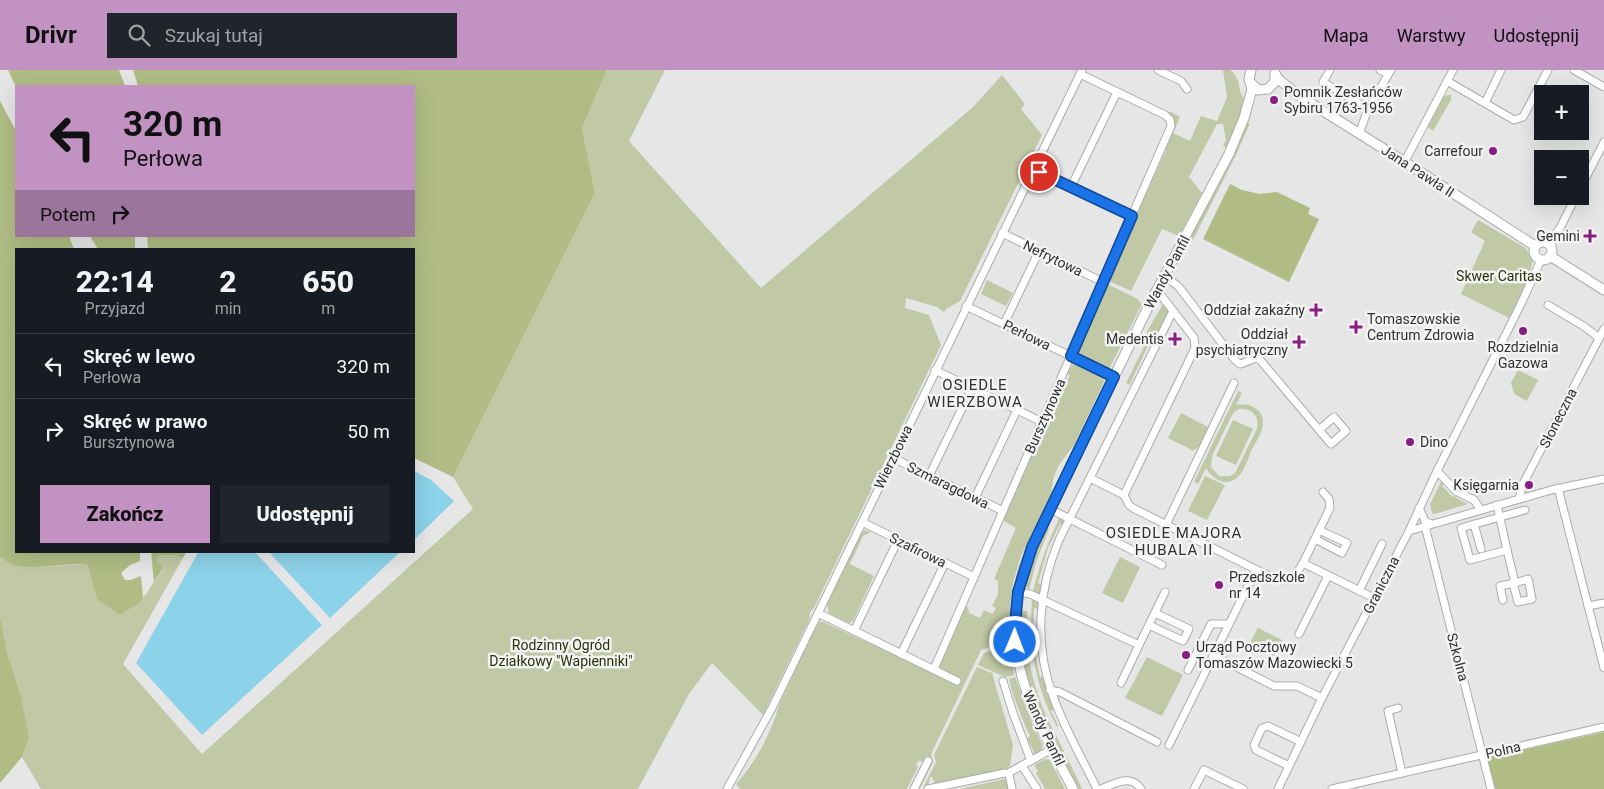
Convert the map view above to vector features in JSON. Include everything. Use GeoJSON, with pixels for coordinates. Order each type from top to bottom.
{"type":"FeatureCollection","features":[{"type":"Feature","properties":{"kind":"street"},"geometry":{"type":"LineString","coordinates":[[1158,70],[1181,82],[1186,88]]}},
{"type":"Feature","properties":{"kind":"street"},"geometry":{"type":"LineString","coordinates":[[1330,70],[1323,82],[1368,109]]}},
{"type":"Feature","properties":{"kind":"street"},"geometry":{"type":"LineString","coordinates":[[1359,134],[1368,109],[1389,72],[1380,70]]}},
{"type":"Feature","properties":{"kind":"street"},"geometry":{"type":"LineString","coordinates":[[1405,161],[1453,70]]}},
{"type":"Feature","properties":{"kind":"street"},"geometry":{"type":"LineString","coordinates":[[1485,103],[1501,70]]}},
{"type":"Feature","properties":{"kind":"street"},"geometry":{"type":"LineString","coordinates":[[1447,81],[1514,120],[1522,117],[1548,70]]}},
{"type":"Feature","properties":{"kind":"street"},"geometry":{"type":"LineString","coordinates":[[1574,70],[1604,87]]}},
{"type":"Feature","properties":{"kind":"street"},"geometry":{"type":"LineString","coordinates":[[1071,187],[1117,92],[1081,72]]}},
{"type":"Feature","properties":{"kind":"street","name":"Wierzbowa"},"geometry":{"type":"LineString","coordinates":[[727,789],[772,708],[1081,72]]}},
{"type":"Feature","properties":{"kind":"street","name":"Wandy Panfil"},"geometry":{"type":"LineString","coordinates":[[1244,118],[1260,93],[1268,89],[1275,82],[1275,72]]}},
{"type":"Feature","properties":{"kind":"street","name":"Jana Pawła II"},"geometry":{"type":"LineString","coordinates":[[1275,72],[1278,79],[1301,97],[1405,161],[1535,246]]}},
{"type":"Feature","properties":{"kind":"street","name":"Wandy Panfil"},"geometry":{"type":"LineString","coordinates":[[1073,789],[1034,714],[1026,694],[1015,642],[1018,592],[1032,547],[1050,509],[1164,276],[1229,154],[1244,118],[1252,89],[1250,75]]}},
{"type":"Feature","properties":{"kind":"street","name":"Jana Pawła II"},"geometry":{"type":"LineString","coordinates":[[1250,75],[1258,90],[1268,89],[1301,97]]}},
{"type":"Feature","properties":{"kind":"street","name":"Bursztynowa"},"geometry":{"type":"LineString","coordinates":[[934,669],[1171,126],[1168,117],[1117,92]]}},
{"type":"Feature","properties":{"kind":"street"},"geometry":{"type":"LineString","coordinates":[[1589,171],[1604,142]]}},
{"type":"Feature","properties":{"kind":"street"},"geometry":{"type":"LineString","coordinates":[[1033,169],[1132,216]]}},
{"type":"Feature","properties":{"kind":"street"},"geometry":{"type":"LineString","coordinates":[[1548,243],[1560,228],[1572,205]]}},
{"type":"Feature","properties":{"kind":"street","name":"Nefrytowa"},"geometry":{"type":"LineString","coordinates":[[1002,233],[1103,282]]}},
{"type":"Feature","properties":{"kind":"street"},"geometry":{"type":"LineString","coordinates":[[1545,258],[1552,249],[1548,243],[1541,242],[1535,246],[1535,256],[1545,258],[1604,290]]}},
{"type":"Feature","properties":{"kind":"street"},"geometry":{"type":"LineString","coordinates":[[1004,324],[1039,251]]}},
{"type":"Feature","properties":{"kind":"street","name":"Graniczna"},"geometry":{"type":"LineString","coordinates":[[1278,789],[1322,698],[1545,258]]}},
{"type":"Feature","properties":{"kind":"street"},"geometry":{"type":"LineString","coordinates":[[1164,276],[1178,286],[1235,360],[1240,364],[1250,359],[1257,358],[1261,361],[1319,430]]}},
{"type":"Feature","properties":{"kind":"street"},"geometry":{"type":"LineString","coordinates":[[1124,494],[1195,348],[1194,338],[1172,312],[1157,290]]}},
{"type":"Feature","properties":{"kind":"street"},"geometry":{"type":"LineString","coordinates":[[1548,305],[1585,327],[1599,338]]}},
{"type":"Feature","properties":{"kind":"street","name":"Perłowa"},"geometry":{"type":"LineString","coordinates":[[966,306],[1114,377]]}},
{"type":"Feature","properties":{"kind":"street"},"geometry":{"type":"LineString","coordinates":[[1140,789],[1138,784],[1132,780],[1125,780],[1099,789],[1063,720],[1050,690],[1040,641],[1040,621],[1042,600],[1054,552],[1172,312]]}},
{"type":"Feature","properties":{"kind":"street","name":"Słoneczna"},"geometry":{"type":"LineString","coordinates":[[1519,499],[1523,484],[1604,329]]}},
{"type":"Feature","properties":{"kind":"street"},"geometry":{"type":"LineString","coordinates":[[935,370],[1042,422]]}},
{"type":"Feature","properties":{"kind":"street"},"geometry":{"type":"LineString","coordinates":[[1166,525],[1234,383]]}},
{"type":"Feature","properties":{"kind":"street"},"geometry":{"type":"LineString","coordinates":[[929,476],[972,388]]}},
{"type":"Feature","properties":{"kind":"street"},"geometry":{"type":"LineString","coordinates":[[975,498],[1017,410]]}},
{"type":"Feature","properties":{"kind":"street","name":"Szmaragdowa"},"geometry":{"type":"LineString","coordinates":[[893,458],[1003,511]]}},
{"type":"Feature","properties":{"kind":"street"},"geometry":{"type":"LineString","coordinates":[[1437,472],[1456,491],[1474,500],[1481,510]]}},
{"type":"Feature","properties":{"kind":"street"},"geometry":{"type":"LineString","coordinates":[[1090,478],[1124,494],[1129,505],[1275,580],[1294,578],[1303,563],[1330,508],[1329,499],[1323,492]]}},
{"type":"Feature","properties":{"kind":"street"},"geometry":{"type":"LineString","coordinates":[[1408,531],[1558,488],[1604,479]]}},
{"type":"Feature","properties":{"kind":"street"},"geometry":{"type":"LineString","coordinates":[[1558,488],[1604,668]]}},
{"type":"Feature","properties":{"kind":"street"},"geometry":{"type":"LineString","coordinates":[[1497,505],[1514,583],[1500,586],[1503,600]]}},
{"type":"Feature","properties":{"kind":"street","name":"Szkolna"},"geometry":{"type":"LineString","coordinates":[[1419,508],[1426,525],[1491,789]]}},
{"type":"Feature","properties":{"kind":"street"},"geometry":{"type":"LineString","coordinates":[[1050,509],[1162,565]]}},
{"type":"Feature","properties":{"kind":"street"},"geometry":{"type":"LineString","coordinates":[[1507,550],[1470,560],[1461,528],[1524,510]]}},
{"type":"Feature","properties":{"kind":"street"},"geometry":{"type":"LineString","coordinates":[[1413,521],[1426,525]]}},
{"type":"Feature","properties":{"kind":"street","name":"Szafirowa"},"geometry":{"type":"LineString","coordinates":[[862,522],[974,577]]}},
{"type":"Feature","properties":{"kind":"street"},"geometry":{"type":"LineString","coordinates":[[1474,524],[1481,549]]}},
{"type":"Feature","properties":{"kind":"street"},"geometry":{"type":"LineString","coordinates":[[1314,539],[1342,553],[1347,543],[1319,530]]}},
{"type":"Feature","properties":{"kind":"street"},"geometry":{"type":"LineString","coordinates":[[854,630],[898,540]]}},
{"type":"Feature","properties":{"kind":"street","name":"Graniczna"},"geometry":{"type":"LineString","coordinates":[[1359,591],[1382,544]]}},
{"type":"Feature","properties":{"kind":"street"},"geometry":{"type":"LineString","coordinates":[[901,654],[945,563]]}},
{"type":"Feature","properties":{"kind":"street"},"geometry":{"type":"LineString","coordinates":[[1303,563],[1374,598]]}},
{"type":"Feature","properties":{"kind":"street"},"geometry":{"type":"LineString","coordinates":[[1169,745],[1256,570]]}},
{"type":"Feature","properties":{"kind":"street"},"geometry":{"type":"LineString","coordinates":[[1299,634],[1328,576]]}},
{"type":"Feature","properties":{"kind":"street"},"geometry":{"type":"LineString","coordinates":[[1018,592],[1030,594],[1139,645]]}},
{"type":"Feature","properties":{"kind":"street"},"geometry":{"type":"LineString","coordinates":[[1121,683],[1165,592]]}},
{"type":"Feature","properties":{"kind":"street"},"geometry":{"type":"LineString","coordinates":[[1588,606],[1604,603]]}},
{"type":"Feature","properties":{"kind":"street"},"geometry":{"type":"LineString","coordinates":[[818,613],[957,681]]}},
{"type":"Feature","properties":{"kind":"street"},"geometry":{"type":"LineString","coordinates":[[1149,624],[1183,641],[1189,629],[1155,613]]}},
{"type":"Feature","properties":{"kind":"street"},"geometry":{"type":"LineString","coordinates":[[1188,670],[1212,624],[1229,624]]}},
{"type":"Feature","properties":{"kind":"street"},"geometry":{"type":"LineString","coordinates":[[1213,655],[1274,686],[1296,686],[1322,698]]}},
{"type":"Feature","properties":{"kind":"street","name":"Wandy Panfil"},"geometry":{"type":"LineString","coordinates":[[1003,681],[1031,761]]}},
{"type":"Feature","properties":{"kind":"street"},"geometry":{"type":"LineString","coordinates":[[1050,690],[1060,692],[1157,742]]}},
{"type":"Feature","properties":{"kind":"street"},"geometry":{"type":"LineString","coordinates":[[1398,708],[1388,711],[1402,773]]}},
{"type":"Feature","properties":{"kind":"street"},"geometry":{"type":"LineString","coordinates":[[1289,766],[1256,750],[1254,745],[1262,728],[1268,726],[1301,742]]}},
{"type":"Feature","properties":{"kind":"street","name":"Polna"},"geometry":{"type":"LineString","coordinates":[[1332,789],[1352,787],[1402,773],[1604,727]]}},
{"type":"Feature","properties":{"kind":"street"},"geometry":{"type":"LineString","coordinates":[[1012,789],[1009,774],[1052,749]]}},
{"type":"Feature","properties":{"kind":"street"},"geometry":{"type":"LineString","coordinates":[[914,789],[928,760]]}},
{"type":"Feature","properties":{"kind":"street"},"geometry":{"type":"LineString","coordinates":[[1022,766],[1037,789]]}},
{"type":"Feature","properties":{"kind":"street"},"geometry":{"type":"LineString","coordinates":[[1194,789],[1204,770],[1242,789]]}},
{"type":"Feature","properties":{"kind":"street"},"geometry":{"type":"LineString","coordinates":[[928,789],[1005,773]]}},
{"type":"Feature","properties":{"kind":"green space"},"geometry":{"type":"Polygon","coordinates":[[[8,70],[119,70],[125,85],[15,85],[8,70]]]}},
{"type":"Feature","properties":{"kind":"green space"},"geometry":{"type":"Polygon","coordinates":[[[133,70],[607,70],[582,128],[595,193],[453,477],[415,458],[415,248],[148,248],[147,237],[415,237],[415,85],[138,85],[133,70]]]}},
{"type":"Feature","properties":{"kind":"green space","name":"Rodzinny Ogród Działkowy \"Wapienniki\""},"geometry":{"type":"Polygon","coordinates":[[[607,70],[665,70],[629,141],[761,288],[973,107],[1002,75],[1025,104],[1021,109],[1042,135],[960,301],[944,312],[937,307],[906,298],[905,308],[929,315],[941,345],[814,608],[810,612],[810,618],[763,715],[712,663],[689,694],[638,789],[41,789],[22,757],[29,738],[0,616],[0,557],[15,565],[26,567],[89,565],[97,600],[120,615],[140,603],[162,571],[161,565],[157,561],[158,556],[171,555],[183,558],[123,664],[202,754],[473,509],[453,477],[595,193],[582,128],[607,70]]]}},
{"type":"Feature","properties":{"kind":"green space"},"geometry":{"type":"Polygon","coordinates":[[[1223,70],[1230,70],[1234,74],[1241,93],[1246,99],[1229,146],[1227,148],[1223,146],[1226,140],[1223,124],[1217,124],[1189,177],[1202,193],[1179,236],[1162,229],[1131,291],[1109,281],[1112,274],[1110,273],[1166,150],[1174,127],[1174,122],[1169,114],[1170,111],[1180,117],[1173,133],[1190,141],[1201,116],[1217,121],[1227,97],[1223,70]]]}},
{"type":"Feature","properties":{"kind":"green space"},"geometry":{"type":"Polygon","coordinates":[[[1451,95],[1451,100],[1433,131],[1428,127],[1444,96],[1451,95]]]}},
{"type":"Feature","properties":{"kind":"green space"},"geometry":{"type":"Polygon","coordinates":[[[0,101],[15,129],[15,237],[69,237],[74,248],[15,248],[15,553],[140,553],[140,561],[130,565],[121,573],[125,580],[141,576],[143,598],[147,593],[140,603],[120,615],[97,600],[88,565],[71,564],[26,567],[13,565],[0,557],[0,101]]]}},
{"type":"Feature","properties":{"kind":"green space"},"geometry":{"type":"Polygon","coordinates":[[[1246,123],[1250,123],[1237,153],[1193,240],[1191,237],[1246,123]]]}},
{"type":"Feature","properties":{"kind":"green space"},"geometry":{"type":"Polygon","coordinates":[[[1230,184],[1242,190],[1260,194],[1277,192],[1310,208],[1308,214],[1319,219],[1289,282],[1203,239],[1230,184]]]}},
{"type":"Feature","properties":{"kind":"green space","name":"Skwer Caritas"},"geometry":{"type":"Polygon","coordinates":[[[1478,220],[1524,247],[1532,259],[1532,266],[1509,318],[1461,294],[1485,241],[1471,232],[1478,220]]]}},
{"type":"Feature","properties":{"kind":"green space"},"geometry":{"type":"Polygon","coordinates":[[[91,237],[135,237],[135,248],[97,248],[91,237]]]}},
{"type":"Feature","properties":{"kind":"green space"},"geometry":{"type":"Polygon","coordinates":[[[987,280],[1013,293],[1006,306],[981,294],[987,280]]]}},
{"type":"Feature","properties":{"kind":"green space"},"geometry":{"type":"Polygon","coordinates":[[[1107,284],[1138,299],[1142,304],[1109,369],[1079,355],[1077,352],[1107,284]]]}},
{"type":"Feature","properties":{"kind":"green space"},"geometry":{"type":"Polygon","coordinates":[[[1163,304],[1169,314],[1157,337],[1153,335],[1130,384],[1133,386],[1126,383],[1143,349],[1145,335],[1163,304]]]}},
{"type":"Feature","properties":{"kind":"green space"},"geometry":{"type":"Polygon","coordinates":[[[1073,364],[1103,377],[1104,382],[1074,445],[1059,465],[1054,476],[1051,493],[1020,558],[1013,583],[1010,606],[1010,641],[981,650],[931,754],[933,762],[920,788],[918,787],[931,760],[927,758],[923,761],[918,761],[916,765],[918,767],[907,789],[740,789],[736,784],[750,767],[762,747],[779,705],[817,624],[821,621],[956,683],[939,666],[964,606],[968,607],[969,613],[980,618],[984,610],[993,614],[996,608],[992,606],[998,594],[998,581],[994,579],[1016,528],[1002,520],[1048,413],[1052,414],[1070,375],[1067,374],[1073,364]]]}},
{"type":"Feature","properties":{"kind":"green space"},"geometry":{"type":"Polygon","coordinates":[[[1518,370],[1538,380],[1527,401],[1514,394],[1511,383],[1518,370]]]}},
{"type":"Feature","properties":{"kind":"green space"},"geometry":{"type":"Polygon","coordinates":[[[1238,391],[1242,393],[1236,405],[1246,405],[1255,408],[1263,419],[1260,434],[1243,471],[1233,480],[1224,482],[1212,476],[1206,468],[1198,484],[1194,482],[1238,391]],[[1244,409],[1234,412],[1212,456],[1211,467],[1219,476],[1230,476],[1235,473],[1257,429],[1256,417],[1251,411],[1244,409]]]}},
{"type":"Feature","properties":{"kind":"green space"},"geometry":{"type":"Polygon","coordinates":[[[1181,413],[1208,427],[1199,447],[1192,451],[1168,438],[1181,413]]]}},
{"type":"Feature","properties":{"kind":"green space"},"geometry":{"type":"Polygon","coordinates":[[[1233,420],[1253,429],[1236,465],[1216,456],[1233,420]]]}},
{"type":"Feature","properties":{"kind":"green space"},"geometry":{"type":"Polygon","coordinates":[[[1205,476],[1225,485],[1207,520],[1188,511],[1205,476]]]}},
{"type":"Feature","properties":{"kind":"green space"},"geometry":{"type":"Polygon","coordinates":[[[1442,480],[1445,483],[1442,486],[1453,497],[1455,496],[1468,504],[1432,513],[1430,504],[1442,480]]]}},
{"type":"Feature","properties":{"kind":"green space"},"geometry":{"type":"Polygon","coordinates":[[[1060,517],[1064,521],[1064,526],[1060,524],[1048,548],[1038,583],[1042,585],[1041,594],[1038,595],[1033,592],[1038,573],[1060,517]]]}},
{"type":"Feature","properties":{"kind":"green space"},"geometry":{"type":"Polygon","coordinates":[[[1046,527],[1049,529],[1036,562],[1029,590],[1025,585],[1046,527]]]}},
{"type":"Feature","properties":{"kind":"green space"},"geometry":{"type":"Polygon","coordinates":[[[865,530],[871,532],[863,536],[850,564],[874,576],[853,621],[849,623],[829,613],[827,604],[862,532],[865,530]]]}},
{"type":"Feature","properties":{"kind":"green space"},"geometry":{"type":"Polygon","coordinates":[[[151,553],[186,553],[183,558],[171,555],[158,556],[157,561],[162,566],[162,570],[154,582],[151,553]]]}},
{"type":"Feature","properties":{"kind":"green space"},"geometry":{"type":"Polygon","coordinates":[[[1120,557],[1140,567],[1123,603],[1102,593],[1120,557]]]}},
{"type":"Feature","properties":{"kind":"green space"},"geometry":{"type":"Polygon","coordinates":[[[1032,598],[1038,602],[1038,609],[1034,608],[1033,626],[1038,668],[1040,677],[1044,676],[1055,709],[1051,711],[1058,725],[1057,727],[1038,680],[1031,632],[1032,598]]]}},
{"type":"Feature","properties":{"kind":"green space"},"geometry":{"type":"Polygon","coordinates":[[[1021,611],[1027,611],[1026,627],[1029,658],[1040,701],[1053,730],[1048,732],[1035,703],[1026,673],[1021,643],[1021,611]]]}},
{"type":"Feature","properties":{"kind":"green space"},"geometry":{"type":"Polygon","coordinates":[[[0,616],[8,656],[21,697],[29,738],[22,757],[0,783],[0,616]]]}},
{"type":"Feature","properties":{"kind":"green space"},"geometry":{"type":"Polygon","coordinates":[[[1258,628],[1282,640],[1274,656],[1250,643],[1258,628]]]}},
{"type":"Feature","properties":{"kind":"green space"},"geometry":{"type":"Polygon","coordinates":[[[1010,645],[1014,675],[1005,677],[978,665],[984,653],[1010,645]]]}},
{"type":"Feature","properties":{"kind":"green space"},"geometry":{"type":"Polygon","coordinates":[[[1147,657],[1183,675],[1162,716],[1125,698],[1147,657]]]}},
{"type":"Feature","properties":{"kind":"green space"},"geometry":{"type":"Polygon","coordinates":[[[977,667],[992,673],[1013,745],[1010,766],[1005,769],[935,784],[932,777],[930,777],[929,783],[923,788],[936,762],[934,755],[977,667]]]}},
{"type":"Feature","properties":{"kind":"green space"},"geometry":{"type":"Polygon","coordinates":[[[1015,677],[1043,746],[1035,754],[1027,738],[1030,736],[1018,708],[1009,679],[1015,677]]]}},
{"type":"Feature","properties":{"kind":"green space"},"geometry":{"type":"Polygon","coordinates":[[[1604,732],[1604,789],[1495,789],[1488,760],[1491,757],[1604,732]]]}},
{"type":"Feature","properties":{"kind":"green space"},"geometry":{"type":"Polygon","coordinates":[[[1055,733],[1082,789],[1078,789],[1050,736],[1055,733]]]}},
{"type":"Feature","properties":{"kind":"green space"},"geometry":{"type":"Polygon","coordinates":[[[1046,759],[1050,760],[1065,789],[1045,789],[1036,773],[1038,771],[1035,764],[1046,759]]]}},
{"type":"Feature","properties":{"kind":"green space"},"geometry":{"type":"Polygon","coordinates":[[[1005,776],[1010,789],[959,789],[1005,779],[1005,776]]]}},
{"type":"Feature","properties":{"kind":"water"},"geometry":{"type":"Polygon","coordinates":[[[415,472],[431,480],[454,501],[415,539],[415,472]]]}},
{"type":"Feature","properties":{"kind":"water"},"geometry":{"type":"Polygon","coordinates":[[[198,553],[256,553],[322,625],[202,735],[136,663],[198,553]]]}},
{"type":"Feature","properties":{"kind":"water"},"geometry":{"type":"Polygon","coordinates":[[[270,553],[399,553],[330,618],[270,553]]]}},
{"type":"Feature","properties":{"kind":"place","name":"Pomnik Zesłańców Sybiru 1763-1956"},"geometry":{"type":"Point","coordinates":[1274,100]}},
{"type":"Feature","properties":{"kind":"place","name":"Carrefour"},"geometry":{"type":"Point","coordinates":[1493,151]}},
{"type":"Feature","properties":{"kind":"place","name":"Gemini"},"geometry":{"type":"Point","coordinates":[1590,236]}},
{"type":"Feature","properties":{"kind":"place","name":"Oddział zakaźny"},"geometry":{"type":"Point","coordinates":[1316,310]}},
{"type":"Feature","properties":{"kind":"place","name":"Tomaszowskie Centrum Zdrowia"},"geometry":{"type":"Point","coordinates":[1356,327]}},
{"type":"Feature","properties":{"kind":"place","name":"Rozdzielnia Gazowa"},"geometry":{"type":"Point","coordinates":[1523,331]}},
{"type":"Feature","properties":{"kind":"place","name":"Medentis"},"geometry":{"type":"Point","coordinates":[1175,339]}},
{"type":"Feature","properties":{"kind":"place","name":"Oddział psychiatryczny"},"geometry":{"type":"Point","coordinates":[1299,342]}},
{"type":"Feature","properties":{"kind":"place","name":"Dino"},"geometry":{"type":"Point","coordinates":[1410,442]}},
{"type":"Feature","properties":{"kind":"place","name":"Księgarnia"},"geometry":{"type":"Point","coordinates":[1529,485]}},
{"type":"Feature","properties":{"kind":"place","name":"Przedszkole nr 14"},"geometry":{"type":"Point","coordinates":[1219,585]}},
{"type":"Feature","properties":{"kind":"place","name":"Urząd Pocztowy Tomaszów Mazowiecki 5"},"geometry":{"type":"Point","coordinates":[1186,655]}},
{"type":"Feature","properties":{"kind":"district","name":"OSIEDLE WIERZBOWA"},"geometry":{"type":"Point","coordinates":[975,394]}},
{"type":"Feature","properties":{"kind":"district","name":"OSIEDLE MAJORA HUBALA II"},"geometry":{"type":"Point","coordinates":[1174,542]}},
{"type":"Feature","properties":{"kind":"route"},"geometry":{"type":"LineString","coordinates":[[1015,642],[1018,592],[1032,547],[1114,377],[1071,356],[1132,216],[1039,172]]}}]}
